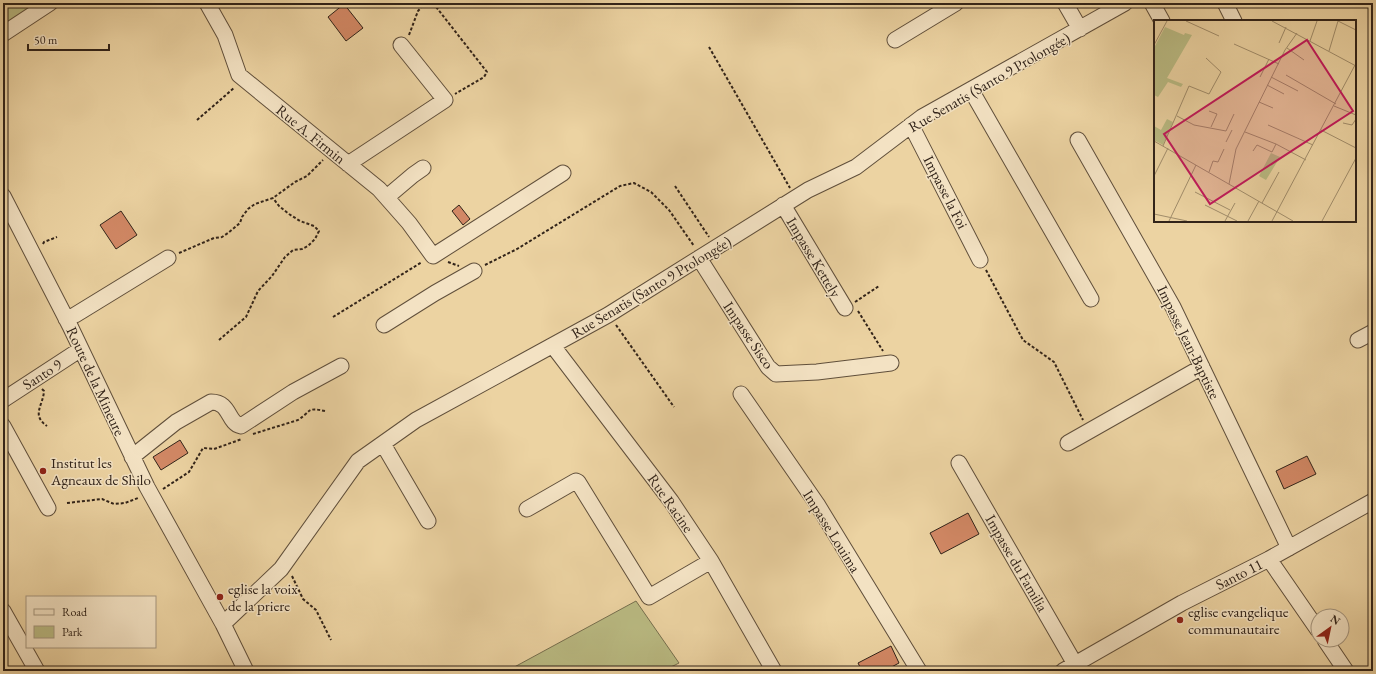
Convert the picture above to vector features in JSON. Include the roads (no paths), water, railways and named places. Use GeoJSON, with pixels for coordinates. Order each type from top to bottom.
{"type":"FeatureCollection","features":[{"type":"Feature","properties":{"kind":"street"},"geometry":{"type":"LineString","coordinates":[[3,34],[50,3]]}},
{"type":"Feature","properties":{"kind":"street","name":"Rue A. Firmin"},"geometry":{"type":"LineString","coordinates":[[207,3],[226,35],[239,75],[387,197],[410,223],[433,256],[563,173]]}},
{"type":"Feature","properties":{"kind":"street"},"geometry":{"type":"LineString","coordinates":[[895,40],[956,3]]}},
{"type":"Feature","properties":{"kind":"street"},"geometry":{"type":"LineString","coordinates":[[1065,3],[1080,29]]}},
{"type":"Feature","properties":{"kind":"street","name":"Rue Senatis (Santo 9 Prolongée)"},"geometry":{"type":"LineString","coordinates":[[223,624],[281,569],[358,461],[416,420],[608,315],[808,190],[856,167],[922,117],[1125,3]]}},
{"type":"Feature","properties":{"kind":"street"},"geometry":{"type":"LineString","coordinates":[[1152,3],[1161,20]]}},
{"type":"Feature","properties":{"kind":"street"},"geometry":{"type":"LineString","coordinates":[[1225,3],[1234,20]]}},
{"type":"Feature","properties":{"kind":"street"},"geometry":{"type":"LineString","coordinates":[[348,164],[445,100],[401,45]]}},
{"type":"Feature","properties":{"kind":"street"},"geometry":{"type":"LineString","coordinates":[[971,90],[1091,299]]}},
{"type":"Feature","properties":{"kind":"street","name":"Impasse la Foi"},"geometry":{"type":"LineString","coordinates":[[911,125],[980,260]]}},
{"type":"Feature","properties":{"kind":"street","name":"Impasse Jean-Baptiste"},"geometry":{"type":"LineString","coordinates":[[1078,140],[1173,306],[1289,548]]}},
{"type":"Feature","properties":{"kind":"street"},"geometry":{"type":"LineString","coordinates":[[387,197],[423,168]]}},
{"type":"Feature","properties":{"kind":"street","name":"Route de la Mineure"},"geometry":{"type":"LineString","coordinates":[[3,196],[81,349],[132,457],[223,624],[246,671]]}},
{"type":"Feature","properties":{"kind":"street","name":"Impasse Kettely"},"geometry":{"type":"LineString","coordinates":[[783,206],[849,305]]}},
{"type":"Feature","properties":{"kind":"street","name":"Impasse Sisco"},"geometry":{"type":"LineString","coordinates":[[700,257],[768,367],[776,374],[817,372],[891,362]]}},
{"type":"Feature","properties":{"kind":"street"},"geometry":{"type":"LineString","coordinates":[[66,319],[168,258]]}},
{"type":"Feature","properties":{"kind":"street"},"geometry":{"type":"LineString","coordinates":[[384,325],[435,293],[474,271]]}},
{"type":"Feature","properties":{"kind":"street"},"geometry":{"type":"LineString","coordinates":[[1358,340],[1373,332]]}},
{"type":"Feature","properties":{"kind":"street","name":"Rue Racine"},"geometry":{"type":"LineString","coordinates":[[553,346],[671,500],[711,561],[774,671]]}},
{"type":"Feature","properties":{"kind":"street","name":"Santo 9"},"geometry":{"type":"LineString","coordinates":[[3,400],[81,349]]}},
{"type":"Feature","properties":{"kind":"street"},"geometry":{"type":"LineString","coordinates":[[132,457],[176,422],[211,402],[217,402],[224,406],[236,424],[241,426],[293,392],[341,366]]}},
{"type":"Feature","properties":{"kind":"street"},"geometry":{"type":"LineString","coordinates":[[1068,443],[1202,367]]}},
{"type":"Feature","properties":{"kind":"street","name":"Impasse Louima"},"geometry":{"type":"LineString","coordinates":[[741,394],[817,504],[918,671]]}},
{"type":"Feature","properties":{"kind":"street"},"geometry":{"type":"LineString","coordinates":[[3,426],[48,508]]}},
{"type":"Feature","properties":{"kind":"street"},"geometry":{"type":"LineString","coordinates":[[383,444],[428,521]]}},
{"type":"Feature","properties":{"kind":"street","name":"Impasse du Familia"},"geometry":{"type":"LineString","coordinates":[[959,463],[1072,669]]}},
{"type":"Feature","properties":{"kind":"street"},"geometry":{"type":"LineString","coordinates":[[527,509],[574,482],[578,482],[649,597],[711,561]]}},
{"type":"Feature","properties":{"kind":"street","name":"Santo 11"},"geometry":{"type":"LineString","coordinates":[[1072,669],[1182,603],[1269,559],[1373,501]]}},
{"type":"Feature","properties":{"kind":"street"},"geometry":{"type":"LineString","coordinates":[[1269,559],[1310,618]]}},
{"type":"Feature","properties":{"kind":"street"},"geometry":{"type":"LineString","coordinates":[[3,611],[37,671]]}},
{"type":"Feature","properties":{"kind":"street"},"geometry":{"type":"LineString","coordinates":[[1330,648],[1346,671]]}},
{"type":"Feature","properties":{"kind":"place","name":"Institut les Agneaux de Shilo"},"geometry":{"type":"Point","coordinates":[43,471]}},
{"type":"Feature","properties":{"kind":"place","name":"eglise la voix de la priere"},"geometry":{"type":"Point","coordinates":[220,597]}},
{"type":"Feature","properties":{"kind":"place","name":"eglise evangelique communautaire"},"geometry":{"type":"Point","coordinates":[1180,620]}}]}
